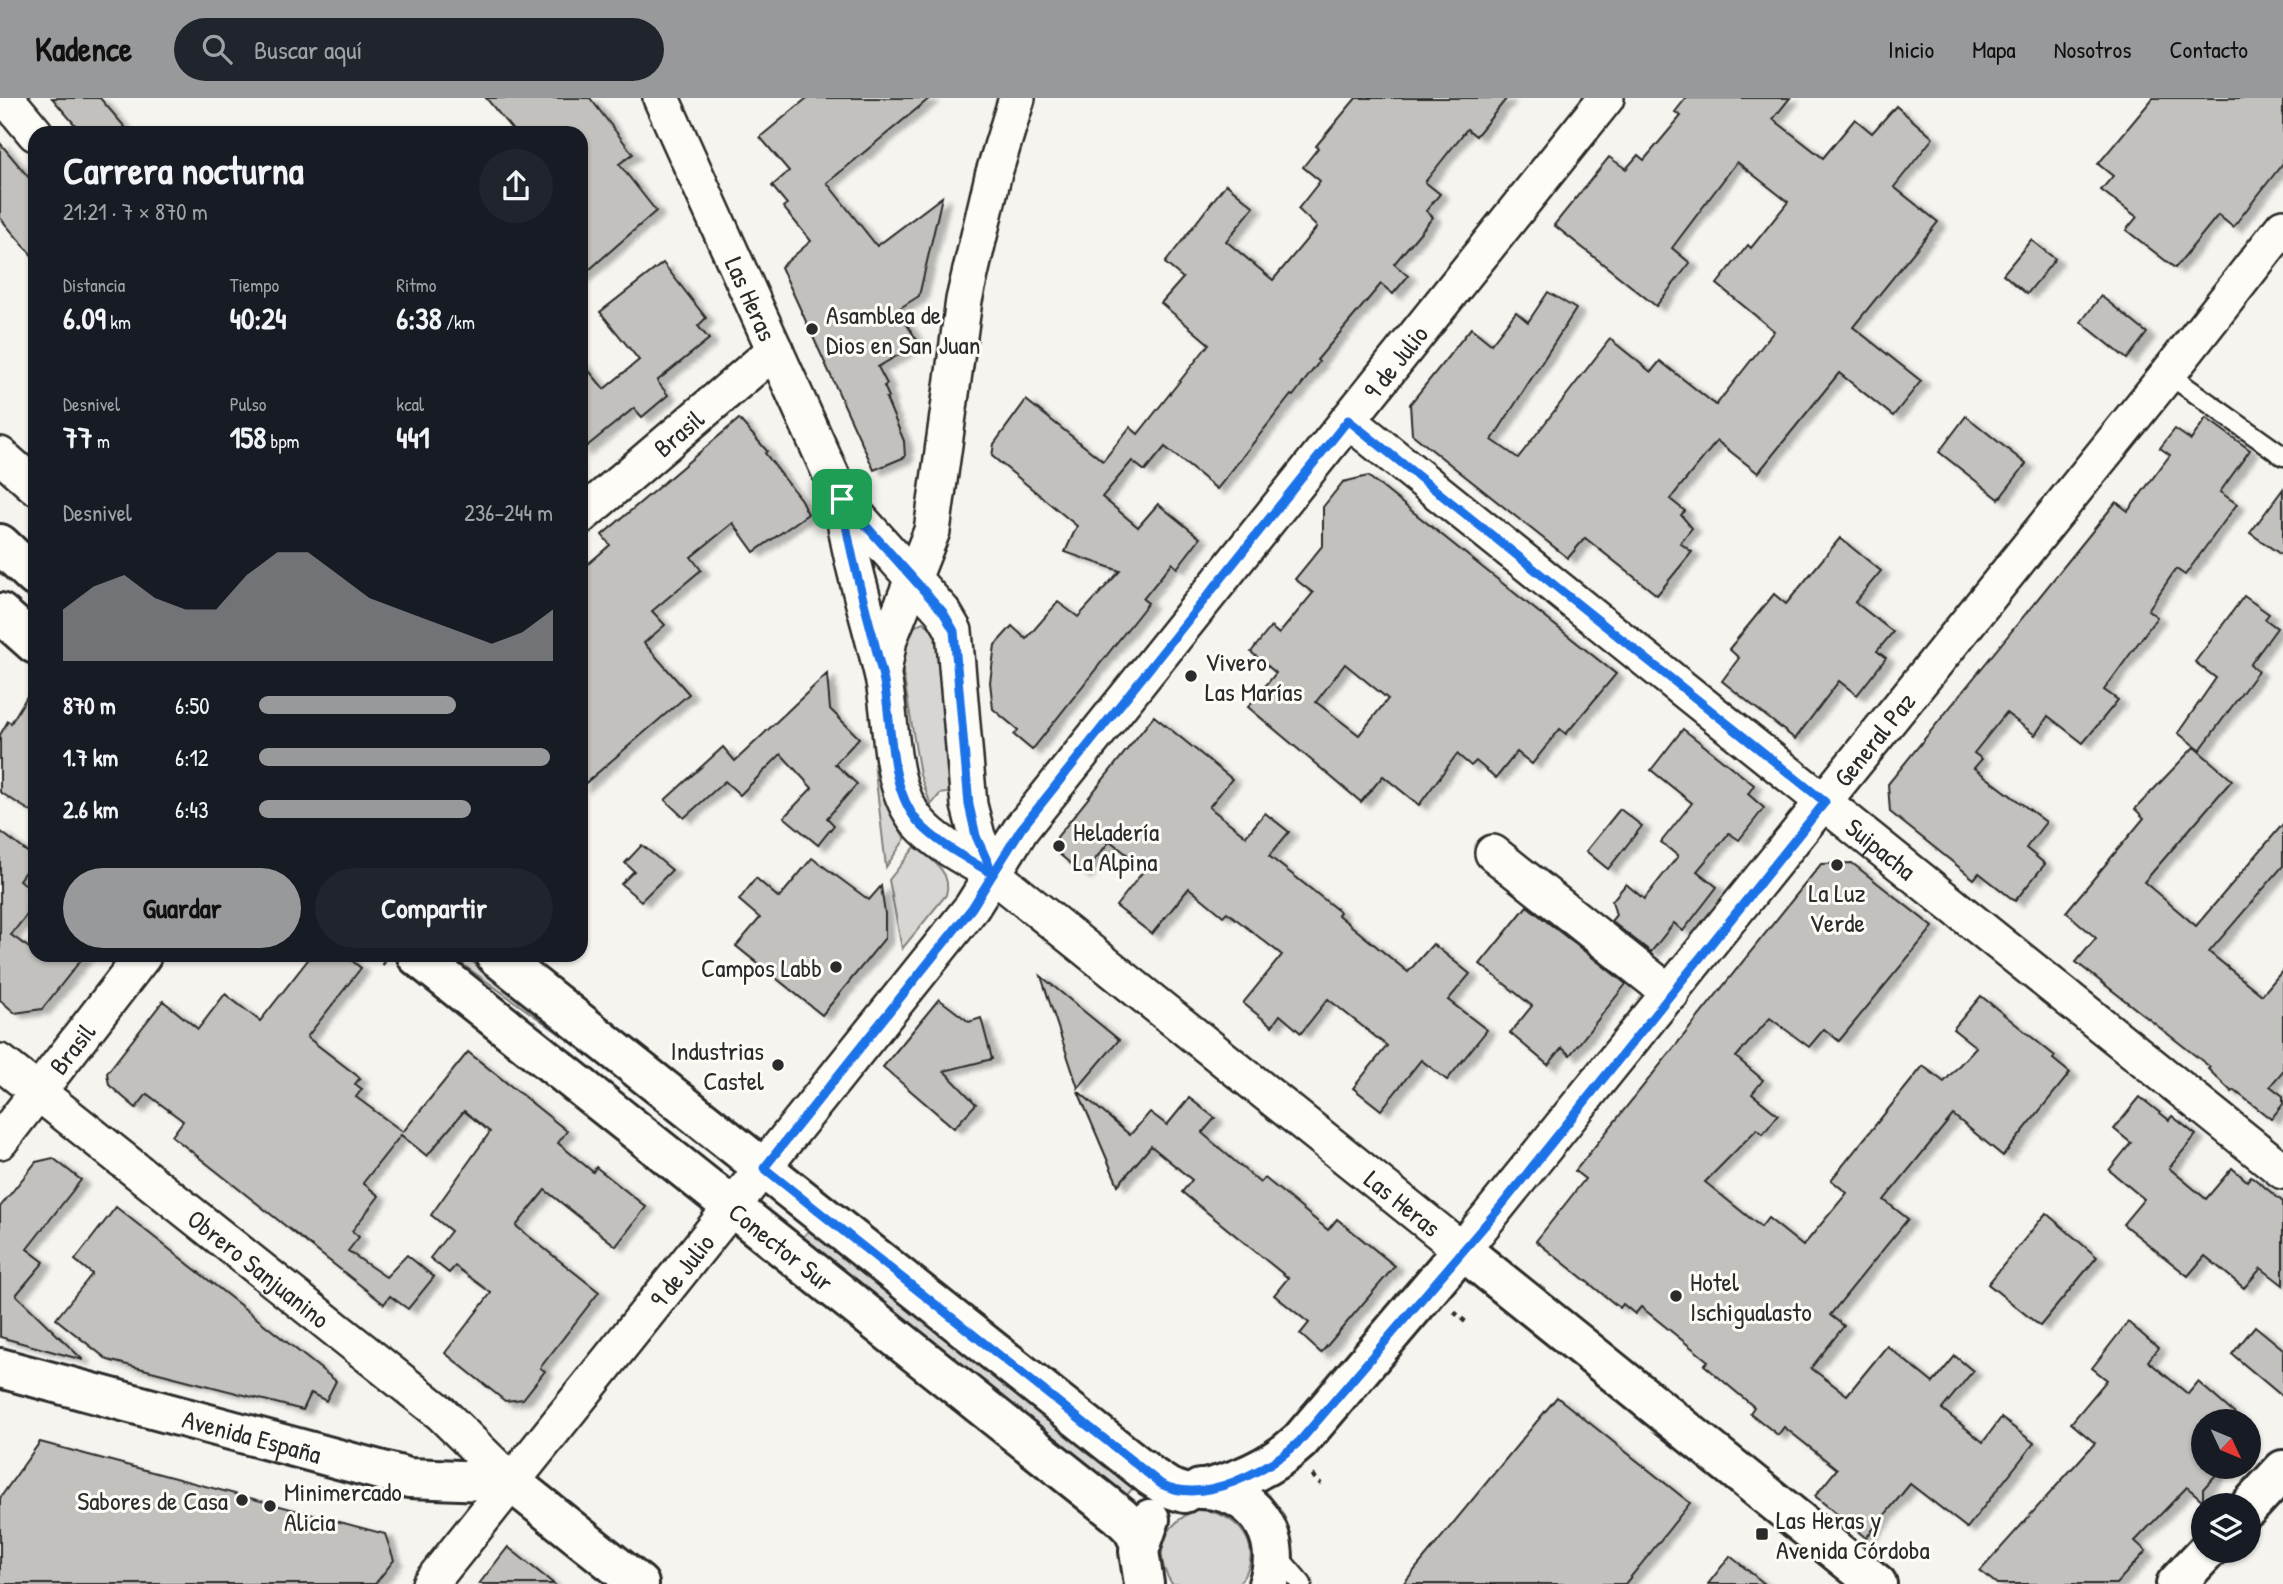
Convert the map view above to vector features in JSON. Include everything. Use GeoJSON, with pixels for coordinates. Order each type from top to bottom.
{"type":"FeatureCollection","features":[{"type":"Feature","properties":{"kind":"main road"},"geometry":{"type":"LineString","coordinates":[[0,544],[28,570]]}},
{"type":"Feature","properties":{"kind":"main road"},"geometry":{"type":"LineString","coordinates":[[0,612],[28,638]]}},
{"type":"Feature","properties":{"kind":"main road","name":"Conector Sur"},"geometry":{"type":"LineString","coordinates":[[425,962],[1121,1516],[1140,1543]]}},
{"type":"Feature","properties":{"kind":"main road","name":"Conector Sur"},"geometry":{"type":"LineString","coordinates":[[504,962],[1152,1477],[1169,1488],[1229,1493],[1243,1500],[1260,1516],[1270,1555]]}},
{"type":"Feature","properties":{"kind":"main road","name":"General Paz"},"geometry":{"type":"LineString","coordinates":[[1194,1491],[1256,1470],[1300,1441],[1462,1250]]}},
{"type":"Feature","properties":{"kind":"main road","name":"Las Heras"},"geometry":{"type":"LineString","coordinates":[[1462,1250],[1877,1584]]}},
{"type":"Feature","properties":{"kind":"main road","name":"Avenida España"},"geometry":{"type":"LineString","coordinates":[[0,1368],[409,1478],[512,1482]]}},
{"type":"Feature","properties":{"kind":"main road","name":"General Paz"},"geometry":{"type":"LineString","coordinates":[[1270,1555],[1281,1487],[1300,1441]]}},
{"type":"Feature","properties":{"kind":"main road"},"geometry":{"type":"LineString","coordinates":[[2261,1494],[2283,1470]]}},
{"type":"Feature","properties":{"kind":"main road"},"geometry":{"type":"LineString","coordinates":[[512,1482],[639,1584]]}},
{"type":"Feature","properties":{"kind":"main road"},"geometry":{"type":"LineString","coordinates":[[1144,1584],[1139,1569],[1140,1543],[1147,1523],[1156,1511],[1194,1491]]}},
{"type":"Feature","properties":{"kind":"main road"},"geometry":{"type":"LineString","coordinates":[[2176,1584],[2196,1563]]}},
{"type":"Feature","properties":{"kind":"street"},"geometry":{"type":"LineString","coordinates":[[6,98],[29,126]]}},
{"type":"Feature","properties":{"kind":"street","name":"Las Heras"},"geometry":{"type":"LineString","coordinates":[[661,98],[842,499],[847,541],[883,679],[898,776],[912,812],[946,846],[993,874],[1462,1250]]}},
{"type":"Feature","properties":{"kind":"street"},"geometry":{"type":"LineString","coordinates":[[883,679],[889,639],[915,580],[934,520],[954,363],[977,237],[1017,98]]}},
{"type":"Feature","properties":{"kind":"street","name":"9 de Julio"},"geometry":{"type":"LineString","coordinates":[[430,1584],[972,908],[1021,829],[1606,98]]}},
{"type":"Feature","properties":{"kind":"street","name":"General Paz"},"geometry":{"type":"LineString","coordinates":[[1462,1250],[1671,994],[2283,227]]}},
{"type":"Feature","properties":{"kind":"street","name":"Brasil"},"geometry":{"type":"LineString","coordinates":[[588,510],[775,350]]}},
{"type":"Feature","properties":{"kind":"street","name":"Suipacha"},"geometry":{"type":"LineString","coordinates":[[1348,420],[2283,1171]]}},
{"type":"Feature","properties":{"kind":"street"},"geometry":{"type":"LineString","coordinates":[[0,455],[28,480]]}},
{"type":"Feature","properties":{"kind":"street","name":"Las Heras"},"geometry":{"type":"LineString","coordinates":[[842,499],[943,612],[954,631],[969,805],[976,836],[993,874]]}},
{"type":"Feature","properties":{"kind":"street"},"geometry":{"type":"LineString","coordinates":[[1493,853],[1671,994]]}},
{"type":"Feature","properties":{"kind":"street","name":"Brasil"},"geometry":{"type":"LineString","coordinates":[[0,1141],[138,962]]}},
{"type":"Feature","properties":{"kind":"street","name":"Obrero Sanjuanino"},"geometry":{"type":"LineString","coordinates":[[0,1062],[441,1413],[512,1482]]}},
{"type":"Feature","properties":{"kind":"lane"},"geometry":{"type":"LineString","coordinates":[[2168,374],[2283,456]]}},
{"type":"Feature","properties":{"kind":"lane"},"geometry":{"type":"LineString","coordinates":[[1270,1555],[1302,1584]]}},
{"type":"Feature","properties":{"kind":"shaded area"},"geometry":{"type":"Polygon","coordinates":[[[923,622],[938,633],[955,792],[940,794],[931,805],[920,775],[902,666],[904,646],[909,634],[923,622]]]}},
{"type":"Feature","properties":{"kind":"shaded area"},"geometry":{"type":"Polygon","coordinates":[[[874,763],[888,808],[905,839],[886,867],[874,763]]]}},
{"type":"Feature","properties":{"kind":"shaded area"},"geometry":{"type":"Polygon","coordinates":[[[915,847],[928,856],[943,873],[946,879],[946,895],[902,949],[889,880],[915,847]]]}},
{"type":"Feature","properties":{"kind":"shaded area"},"geometry":{"type":"Polygon","coordinates":[[[459,962],[473,962],[693,1138],[575,1045],[459,962]]]}},
{"type":"Feature","properties":{"kind":"shaded area"},"geometry":{"type":"Polygon","coordinates":[[[809,1230],[1133,1488],[1127,1495],[803,1237],[809,1230]]]}},
{"type":"Feature","properties":{"kind":"shaded area"},"geometry":{"type":"Polygon","coordinates":[[[1195,1510],[1224,1516],[1244,1534],[1251,1558],[1247,1571],[1238,1584],[1172,1584],[1163,1562],[1164,1541],[1175,1524],[1195,1510]]]}},
{"type":"Feature","properties":{"kind":"building"},"geometry":{"type":"Polygon","coordinates":[[[52,98],[100,98],[124,126],[76,126],[52,98]]]}},
{"type":"Feature","properties":{"kind":"building"},"geometry":{"type":"Polygon","coordinates":[[[486,98],[590,98],[633,154],[619,164],[656,211],[588,271],[588,126],[509,126],[486,98]]]}},
{"type":"Feature","properties":{"kind":"building"},"geometry":{"type":"Polygon","coordinates":[[[807,98],[930,98],[827,183],[877,246],[942,197],[919,296],[897,310],[919,343],[878,367],[887,384],[884,386],[889,397],[886,398],[904,441],[905,457],[874,470],[781,267],[811,241],[783,207],[787,204],[772,186],[789,171],[760,137],[807,98]]]}},
{"type":"Feature","properties":{"kind":"building"},"geometry":{"type":"Polygon","coordinates":[[[1356,98],[1507,98],[1476,136],[1467,129],[1425,182],[1440,194],[1426,211],[1433,217],[1394,264],[1408,276],[1393,294],[1381,284],[1317,360],[1319,362],[1293,396],[1291,395],[1217,489],[1165,447],[1145,471],[1132,461],[1102,497],[1138,527],[1158,504],[1200,538],[1177,568],[1172,563],[1143,599],[1148,603],[1032,750],[1014,735],[1018,730],[993,709],[990,682],[995,645],[1012,626],[1026,639],[1058,602],[1078,617],[1120,571],[1065,552],[1077,526],[992,456],[994,444],[1026,400],[1103,461],[1130,427],[1138,434],[1209,344],[1161,303],[1183,278],[1165,263],[1226,184],[1254,207],[1226,241],[1273,280],[1317,227],[1298,209],[1320,181],[1303,167],[1318,148],[1316,146],[1356,98]]]}},
{"type":"Feature","properties":{"kind":"building"},"geometry":{"type":"Polygon","coordinates":[[[1686,98],[1790,98],[1773,119],[1823,158],[1855,119],[1872,133],[1896,106],[1933,138],[1894,187],[1938,222],[1853,327],[1921,381],[1893,416],[1839,373],[1758,473],[1717,441],[1670,499],[1685,511],[1681,515],[1692,528],[1680,543],[1692,552],[1657,595],[1585,538],[1568,558],[1412,434],[1410,404],[1471,328],[1491,344],[1516,312],[1528,322],[1548,292],[1576,309],[1492,440],[1518,458],[1610,339],[1651,372],[1660,361],[1716,405],[1774,331],[1717,284],[1748,245],[1751,248],[1788,202],[1737,162],[1672,248],[1690,263],[1656,306],[1554,225],[1609,157],[1626,169],[1638,155],[1644,160],[1681,116],[1675,112],[1686,98]]]}},
{"type":"Feature","properties":{"kind":"building"},"geometry":{"type":"Polygon","coordinates":[[[2153,98],[2283,98],[2283,163],[2233,227],[2218,215],[2175,268],[2126,230],[2137,217],[2101,190],[2113,176],[2098,164],[2153,98]]]}},
{"type":"Feature","properties":{"kind":"building"},"geometry":{"type":"Polygon","coordinates":[[[0,143],[28,177],[28,251],[0,218],[0,143]]]}},
{"type":"Feature","properties":{"kind":"building"},"geometry":{"type":"Polygon","coordinates":[[[2031,240],[2055,259],[2027,294],[2003,274],[2031,240]]]}},
{"type":"Feature","properties":{"kind":"building"},"geometry":{"type":"Polygon","coordinates":[[[663,263],[706,318],[698,326],[709,339],[657,381],[668,395],[642,417],[634,408],[588,445],[588,370],[604,389],[639,360],[600,312],[663,263]]]}},
{"type":"Feature","properties":{"kind":"building"},"geometry":{"type":"Polygon","coordinates":[[[2101,296],[2147,333],[2127,359],[2081,322],[2101,296]]]}},
{"type":"Feature","properties":{"kind":"building"},"geometry":{"type":"Polygon","coordinates":[[[1966,416],[2026,464],[1999,499],[1939,452],[1966,416]]]}},
{"type":"Feature","properties":{"kind":"building"},"geometry":{"type":"Polygon","coordinates":[[[2206,418],[2250,450],[2220,492],[2237,504],[2185,575],[2176,569],[2148,610],[2157,617],[2104,690],[2118,700],[2083,743],[2048,716],[2035,735],[2006,713],[1974,753],[1982,759],[1974,768],[2046,822],[2026,848],[2045,864],[2015,901],[1979,873],[1974,879],[1890,812],[1888,784],[2116,502],[2128,511],[2170,455],[2160,448],[2175,429],[2191,440],[2206,418]]]}},
{"type":"Feature","properties":{"kind":"building"},"geometry":{"type":"Polygon","coordinates":[[[739,419],[767,451],[765,453],[801,500],[808,514],[754,552],[733,523],[691,557],[701,570],[652,611],[665,625],[644,643],[689,694],[588,781],[588,564],[610,545],[602,535],[739,419]]]}},
{"type":"Feature","properties":{"kind":"building"},"geometry":{"type":"Polygon","coordinates":[[[1368,476],[1616,674],[1566,734],[1560,729],[1532,764],[1517,752],[1496,778],[1476,761],[1471,766],[1457,754],[1419,805],[1383,776],[1361,802],[1248,707],[1276,673],[1251,652],[1271,627],[1279,634],[1313,593],[1295,579],[1323,545],[1323,507],[1343,482],[1368,476]],[[1345,664],[1316,702],[1359,735],[1388,699],[1345,664]]]}},
{"type":"Feature","properties":{"kind":"building"},"geometry":{"type":"Polygon","coordinates":[[[2283,489],[2283,556],[2250,533],[2283,489]]]}},
{"type":"Feature","properties":{"kind":"building"},"geometry":{"type":"Polygon","coordinates":[[[1840,538],[1881,571],[1855,602],[1893,632],[1877,651],[1886,658],[1857,695],[1839,681],[1795,739],[1722,681],[1739,658],[1729,649],[1774,594],[1786,604],[1840,538]]]}},
{"type":"Feature","properties":{"kind":"building"},"geometry":{"type":"Polygon","coordinates":[[[2244,596],[2269,614],[2265,619],[2277,628],[2250,665],[2258,671],[2200,750],[2178,733],[2216,678],[2195,662],[2244,596]]]}},
{"type":"Feature","properties":{"kind":"building"},"geometry":{"type":"Polygon","coordinates":[[[827,674],[830,709],[859,738],[835,764],[857,784],[827,818],[834,825],[818,845],[784,817],[812,788],[781,754],[740,795],[725,781],[684,818],[665,800],[723,747],[735,761],[827,674]]]}},
{"type":"Feature","properties":{"kind":"building"},"geometry":{"type":"Polygon","coordinates":[[[28,695],[28,810],[0,792],[0,735],[8,721],[11,723],[28,695]]]}},
{"type":"Feature","properties":{"kind":"building"},"geometry":{"type":"Polygon","coordinates":[[[1154,716],[1232,779],[1209,807],[1246,836],[1265,813],[1289,832],[1269,856],[1340,912],[1338,915],[1408,972],[1433,944],[1470,974],[1448,1000],[1487,1030],[1447,1080],[1421,1060],[1381,1110],[1353,1088],[1387,1046],[1328,999],[1301,1033],[1280,1015],[1272,1026],[1243,1003],[1282,955],[1227,912],[1223,916],[1189,888],[1152,934],[1116,906],[1145,869],[1110,841],[1083,874],[1058,853],[1057,837],[1154,716]]]}},
{"type":"Feature","properties":{"kind":"building"},"geometry":{"type":"Polygon","coordinates":[[[1683,729],[1754,785],[1748,794],[1764,808],[1739,840],[1729,833],[1697,871],[1717,887],[1683,931],[1674,923],[1651,952],[1611,921],[1616,915],[1612,901],[1626,884],[1644,899],[1678,856],[1661,842],[1692,803],[1651,770],[1683,729]]]}},
{"type":"Feature","properties":{"kind":"building"},"geometry":{"type":"Polygon","coordinates":[[[2194,747],[2232,780],[2144,882],[2196,926],[2283,824],[2283,866],[2209,952],[2262,995],[2283,970],[2283,1071],[2270,1086],[2283,1096],[2283,1104],[2271,1119],[2234,1090],[2232,1092],[2208,1069],[2210,1067],[2076,962],[2096,938],[2066,912],[2144,818],[2135,809],[2194,747]]]}},
{"type":"Feature","properties":{"kind":"building"},"geometry":{"type":"Polygon","coordinates":[[[1620,809],[1642,826],[1608,869],[1586,851],[1620,809]]]}},
{"type":"Feature","properties":{"kind":"building"},"geometry":{"type":"Polygon","coordinates":[[[0,831],[28,853],[28,868],[19,880],[28,886],[28,913],[11,935],[28,947],[28,962],[79,962],[42,1009],[15,1013],[0,1000],[0,831]]]}},
{"type":"Feature","properties":{"kind":"building"},"geometry":{"type":"Polygon","coordinates":[[[642,845],[672,870],[641,901],[621,884],[634,871],[625,863],[642,845]]]}},
{"type":"Feature","properties":{"kind":"building"},"geometry":{"type":"Polygon","coordinates":[[[812,858],[869,900],[881,886],[885,914],[885,938],[822,1015],[736,946],[760,918],[739,900],[756,878],[779,898],[812,858]]]}},
{"type":"Feature","properties":{"kind":"building"},"geometry":{"type":"Polygon","coordinates":[[[1852,863],[1933,927],[1839,1041],[1824,1029],[1809,1047],[1770,1018],[1736,1057],[1763,1080],[1752,1094],[1778,1115],[1763,1134],[1757,1129],[1705,1182],[1761,1227],[1768,1218],[1803,1246],[1847,1193],[1831,1180],[1923,1066],[1944,1082],[1976,1047],[1953,1029],[1981,996],[2055,1056],[2053,1059],[2070,1073],[2003,1156],[1953,1115],[1884,1200],[1908,1219],[1830,1315],[1844,1326],[1811,1368],[1847,1395],[1887,1346],[1933,1383],[1955,1356],[1973,1371],[1942,1409],[1983,1442],[2001,1418],[2034,1443],[1967,1528],[1910,1484],[1866,1538],[1815,1496],[1837,1469],[1784,1427],[1778,1435],[1750,1413],[1754,1407],[1704,1365],[1708,1361],[1641,1307],[1635,1314],[1623,1304],[1620,1308],[1536,1241],[1585,1179],[1575,1171],[1821,864],[1852,863]]]}},
{"type":"Feature","properties":{"kind":"building"},"geometry":{"type":"Polygon","coordinates":[[[1527,906],[1626,984],[1570,1055],[1562,1048],[1548,1065],[1510,1033],[1532,1006],[1480,964],[1527,906]]]}},
{"type":"Feature","properties":{"kind":"building"},"geometry":{"type":"Polygon","coordinates":[[[306,962],[354,962],[361,968],[307,1037],[360,1078],[355,1084],[362,1089],[356,1097],[403,1132],[468,1052],[567,1131],[558,1143],[593,1172],[596,1167],[646,1207],[616,1246],[545,1190],[516,1226],[599,1292],[540,1368],[545,1371],[523,1399],[505,1401],[445,1353],[491,1293],[455,1266],[449,1273],[430,1258],[451,1231],[431,1215],[490,1132],[464,1111],[427,1156],[401,1135],[363,1183],[379,1196],[352,1231],[359,1237],[348,1251],[386,1277],[407,1255],[434,1277],[408,1309],[390,1296],[384,1304],[172,1136],[183,1121],[147,1094],[136,1108],[109,1085],[107,1073],[163,1001],[198,1029],[225,994],[260,1021],[306,962]]]}},
{"type":"Feature","properties":{"kind":"building"},"geometry":{"type":"Polygon","coordinates":[[[1041,976],[1119,1040],[1078,1088],[1041,976]]]}},
{"type":"Feature","properties":{"kind":"building"},"geometry":{"type":"Polygon","coordinates":[[[939,999],[969,1022],[981,1018],[992,1059],[944,1071],[976,1104],[954,1128],[883,1067],[939,999]]]}},
{"type":"Feature","properties":{"kind":"building"},"geometry":{"type":"Polygon","coordinates":[[[1078,1091],[1130,1135],[1150,1112],[1167,1125],[1189,1098],[1215,1118],[1202,1133],[1260,1183],[1265,1178],[1328,1230],[1337,1219],[1395,1266],[1321,1353],[1300,1334],[1309,1323],[1274,1295],[1288,1278],[1182,1192],[1192,1180],[1151,1146],[1118,1185],[1078,1091]]]}},
{"type":"Feature","properties":{"kind":"building"},"geometry":{"type":"Polygon","coordinates":[[[2140,1097],[2169,1120],[2172,1116],[2196,1135],[2169,1168],[2206,1199],[2232,1168],[2247,1181],[2251,1176],[2283,1202],[2283,1285],[2261,1268],[2244,1288],[2205,1256],[2188,1276],[2123,1224],[2144,1199],[2109,1170],[2131,1143],[2114,1129],[2140,1097]]]}},
{"type":"Feature","properties":{"kind":"building"},"geometry":{"type":"Polygon","coordinates":[[[53,1158],[81,1180],[27,1249],[44,1262],[16,1295],[83,1360],[0,1337],[0,1207],[36,1162],[53,1158]]]}},
{"type":"Feature","properties":{"kind":"building"},"geometry":{"type":"Polygon","coordinates":[[[116,1207],[336,1381],[326,1401],[311,1393],[303,1410],[108,1360],[56,1319],[92,1274],[75,1260],[116,1207]]]}},
{"type":"Feature","properties":{"kind":"building"},"geometry":{"type":"Polygon","coordinates":[[[2046,1213],[2097,1257],[2040,1326],[1988,1284],[2046,1213]]]}},
{"type":"Feature","properties":{"kind":"building"},"geometry":{"type":"Polygon","coordinates":[[[2128,1322],[2158,1348],[2148,1361],[2188,1394],[2198,1382],[2229,1409],[2191,1409],[2191,1479],[2212,1479],[2203,1489],[2203,1493],[2194,1493],[2187,1487],[2135,1541],[2146,1551],[2116,1584],[1997,1584],[1980,1571],[2095,1443],[2071,1423],[2107,1380],[2092,1368],[2128,1322]]]}},
{"type":"Feature","properties":{"kind":"building"},"geometry":{"type":"Polygon","coordinates":[[[2255,1326],[2283,1349],[2283,1397],[2232,1354],[2255,1326]]]}},
{"type":"Feature","properties":{"kind":"building"},"geometry":{"type":"Polygon","coordinates":[[[1557,1397],[1690,1503],[1625,1584],[1403,1584],[1557,1397]]]}},
{"type":"Feature","properties":{"kind":"building"},"geometry":{"type":"Polygon","coordinates":[[[40,1442],[385,1534],[394,1560],[375,1584],[0,1584],[0,1498],[40,1442]]]}},
{"type":"Feature","properties":{"kind":"building"},"geometry":{"type":"Polygon","coordinates":[[[508,1547],[554,1584],[479,1584],[508,1547]]]}},
{"type":"Feature","properties":{"kind":"building"},"geometry":{"type":"Polygon","coordinates":[[[1730,1556],[1765,1584],[1708,1584],[1730,1556]]]}},
{"type":"Feature","properties":{"kind":"place","name":"Asamblea de Dios en San Juan"},"geometry":{"type":"Point","coordinates":[812,329]}},
{"type":"Feature","properties":{"kind":"place","name":"Vivero Las Marías"},"geometry":{"type":"Point","coordinates":[1191,676]}},
{"type":"Feature","properties":{"kind":"place","name":"Heladería La Alpina"},"geometry":{"type":"Point","coordinates":[1059,846]}},
{"type":"Feature","properties":{"kind":"place","name":"La Luz Verde"},"geometry":{"type":"Point","coordinates":[1837,865]}},
{"type":"Feature","properties":{"kind":"place","name":"Campos Labb"},"geometry":{"type":"Point","coordinates":[836,967]}},
{"type":"Feature","properties":{"kind":"place","name":"Industrias Castel"},"geometry":{"type":"Point","coordinates":[778,1065]}},
{"type":"Feature","properties":{"kind":"place","name":"Hotel Ischigualasto"},"geometry":{"type":"Point","coordinates":[1676,1296]}},
{"type":"Feature","properties":{"kind":"place","name":"Sabores de Casa"},"geometry":{"type":"Point","coordinates":[242,1500]}},
{"type":"Feature","properties":{"kind":"place","name":"Minimercado Alicia"},"geometry":{"type":"Point","coordinates":[270,1506]}},
{"type":"Feature","properties":{"kind":"place","name":"Las Heras y Avenida Córdoba"},"geometry":{"type":"Point","coordinates":[1762,1534]}},
{"type":"Feature","properties":{"kind":"route"},"geometry":{"type":"LineString","coordinates":[[842,499],[847,541],[883,679],[902,790],[919,822],[946,846],[993,874],[1021,829],[1348,420],[1825,802],[1497,1211],[1300,1441],[1268,1464],[1223,1485],[1184,1493],[1161,1484],[764,1168],[972,908],[993,874],[976,836],[969,805],[954,631],[943,612],[871,528],[842,499]]}}]}
